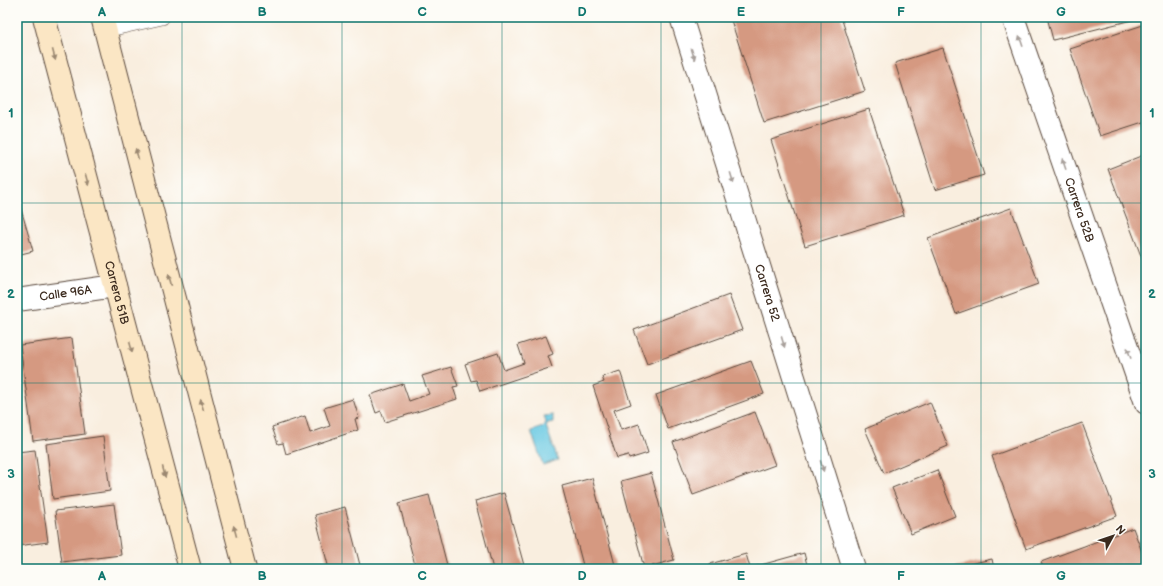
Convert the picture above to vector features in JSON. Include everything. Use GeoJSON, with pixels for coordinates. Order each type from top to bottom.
{"type":"FeatureCollection","features":[{"type":"Feature","properties":{"kind":"main road","name":"Carrera 51B"},"geometry":{"type":"LineString","coordinates":[[44,17],[190,569]]}},
{"type":"Feature","properties":{"kind":"main road"},"geometry":{"type":"LineString","coordinates":[[103,24],[245,569]]}},
{"type":"Feature","properties":{"kind":"street","name":"Carrera 52"},"geometry":{"type":"LineString","coordinates":[[681,17],[854,569]]}},
{"type":"Feature","properties":{"kind":"street","name":"Carrera 52B"},"geometry":{"type":"LineString","coordinates":[[1013,17],[1146,403]]}},
{"type":"Feature","properties":{"kind":"street","name":"Calle 96A"},"geometry":{"type":"LineString","coordinates":[[17,300],[115,286]]}},
{"type":"Feature","properties":{"kind":"lane"},"geometry":{"type":"LineString","coordinates":[[103,24],[162,17]]}},
{"type":"Feature","properties":{"kind":"water"},"geometry":{"type":"Polygon","coordinates":[[[553,415],[553,422],[548,423],[546,426],[558,460],[543,465],[531,431],[543,427],[546,422],[544,416],[553,415]]]}},
{"type":"Feature","properties":{"kind":"building"},"geometry":{"type":"Polygon","coordinates":[[[730,17],[841,17],[865,91],[764,123],[730,17]]]}},
{"type":"Feature","properties":{"kind":"building"},"geometry":{"type":"Polygon","coordinates":[[[1047,17],[1139,17],[1140,18],[1053,40],[1047,17]]]}},
{"type":"Feature","properties":{"kind":"building"},"geometry":{"type":"Polygon","coordinates":[[[1146,24],[1146,121],[1100,136],[1070,49],[1146,24]]]}},
{"type":"Feature","properties":{"kind":"building"},"geometry":{"type":"Polygon","coordinates":[[[943,48],[984,175],[935,190],[895,63],[943,48]]]}},
{"type":"Feature","properties":{"kind":"building"},"geometry":{"type":"Polygon","coordinates":[[[869,109],[904,215],[805,246],[771,140],[869,109]]]}},
{"type":"Feature","properties":{"kind":"building"},"geometry":{"type":"Polygon","coordinates":[[[1146,154],[1146,269],[1108,169],[1146,154]]]}},
{"type":"Feature","properties":{"kind":"building"},"geometry":{"type":"Polygon","coordinates":[[[17,195],[33,251],[17,255],[17,195]]]}},
{"type":"Feature","properties":{"kind":"building"},"geometry":{"type":"Polygon","coordinates":[[[1011,208],[1039,284],[956,314],[928,238],[1011,208]]]}},
{"type":"Feature","properties":{"kind":"building"},"geometry":{"type":"Polygon","coordinates":[[[729,295],[742,330],[647,364],[634,330],[729,295]]]}},
{"type":"Feature","properties":{"kind":"building"},"geometry":{"type":"Polygon","coordinates":[[[546,336],[553,354],[548,356],[552,367],[480,391],[476,380],[471,381],[465,364],[498,353],[504,370],[524,363],[518,345],[546,336]]]}},
{"type":"Feature","properties":{"kind":"building"},"geometry":{"type":"Polygon","coordinates":[[[72,338],[85,434],[33,441],[20,345],[72,338]]]}},
{"type":"Feature","properties":{"kind":"building"},"geometry":{"type":"Polygon","coordinates":[[[751,361],[764,394],[668,429],[656,395],[751,361]]]}},
{"type":"Feature","properties":{"kind":"building"},"geometry":{"type":"Polygon","coordinates":[[[451,367],[458,386],[453,387],[457,399],[385,422],[381,411],[376,413],[370,395],[403,384],[409,401],[429,394],[422,376],[451,367]]]}},
{"type":"Feature","properties":{"kind":"building"},"geometry":{"type":"Polygon","coordinates":[[[620,371],[631,404],[614,410],[621,430],[639,424],[648,453],[629,459],[628,455],[617,458],[593,386],[604,382],[602,377],[620,371]]]}},
{"type":"Feature","properties":{"kind":"building"},"geometry":{"type":"Polygon","coordinates":[[[353,399],[359,418],[355,419],[358,430],[286,454],[283,443],[278,444],[272,427],[305,416],[310,433],[330,426],[324,408],[353,399]]]}},
{"type":"Feature","properties":{"kind":"building"},"geometry":{"type":"Polygon","coordinates":[[[930,402],[948,446],[884,473],[865,429],[930,402]]]}},
{"type":"Feature","properties":{"kind":"building"},"geometry":{"type":"Polygon","coordinates":[[[755,412],[775,465],[693,495],[673,442],[755,412]]]}},
{"type":"Feature","properties":{"kind":"building"},"geometry":{"type":"Polygon","coordinates":[[[1082,423],[1117,516],[1026,549],[992,456],[1082,423]]]}},
{"type":"Feature","properties":{"kind":"building"},"geometry":{"type":"Polygon","coordinates":[[[103,436],[110,491],[53,499],[46,444],[103,436]]]}},
{"type":"Feature","properties":{"kind":"building"},"geometry":{"type":"Polygon","coordinates":[[[35,450],[48,542],[17,546],[17,452],[35,450]]]}},
{"type":"Feature","properties":{"kind":"building"},"geometry":{"type":"Polygon","coordinates":[[[937,470],[955,516],[911,534],[892,488],[937,470]]]}},
{"type":"Feature","properties":{"kind":"building"},"geometry":{"type":"Polygon","coordinates":[[[651,473],[674,560],[644,568],[621,481],[651,473]]]}},
{"type":"Feature","properties":{"kind":"building"},"geometry":{"type":"Polygon","coordinates":[[[592,478],[615,565],[601,569],[584,569],[562,486],[592,478]]]}},
{"type":"Feature","properties":{"kind":"building"},"geometry":{"type":"Polygon","coordinates":[[[504,493],[525,569],[493,569],[475,501],[504,493]]]}},
{"type":"Feature","properties":{"kind":"building"},"geometry":{"type":"Polygon","coordinates":[[[429,495],[448,569],[416,569],[399,503],[429,495]]]}},
{"type":"Feature","properties":{"kind":"building"},"geometry":{"type":"Polygon","coordinates":[[[114,504],[121,555],[62,562],[55,511],[114,504]]]}},
{"type":"Feature","properties":{"kind":"building"},"geometry":{"type":"Polygon","coordinates":[[[345,507],[361,569],[329,569],[315,515],[345,507]]]}},
{"type":"Feature","properties":{"kind":"building"},"geometry":{"type":"Polygon","coordinates":[[[1133,528],[1146,563],[1146,569],[1044,569],[1041,562],[1133,528]]]}},
{"type":"Feature","properties":{"kind":"building"},"geometry":{"type":"Polygon","coordinates":[[[804,553],[808,569],[712,569],[710,564],[746,554],[750,568],[804,553]]]}},
{"type":"Feature","properties":{"kind":"building"},"geometry":{"type":"Polygon","coordinates":[[[992,559],[994,569],[951,569],[951,568],[992,559]]]}}]}
